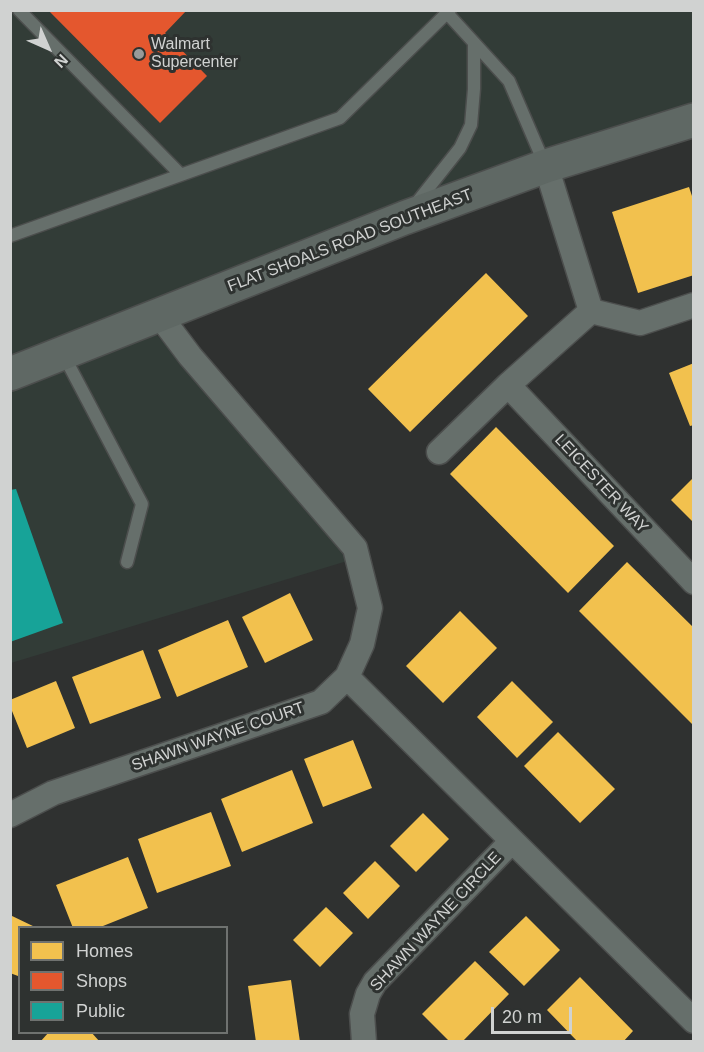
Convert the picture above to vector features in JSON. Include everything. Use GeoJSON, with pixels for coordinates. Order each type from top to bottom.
{"type":"FeatureCollection","features":[{"type":"Feature","properties":{"kind":"street","name":"FLAT SHOALS ROAD SOUTHEAST"},"geometry":{"type":"LineString","coordinates":[[10,374],[404,218],[546,166],[693,120]]}},
{"type":"Feature","properties":{"kind":"street"},"geometry":{"type":"LineString","coordinates":[[546,166],[591,311]]}},
{"type":"Feature","properties":{"kind":"street"},"geometry":{"type":"LineString","coordinates":[[591,311],[640,323],[693,305]]}},
{"type":"Feature","properties":{"kind":"street"},"geometry":{"type":"LineString","coordinates":[[439,452],[508,385],[591,311]]}},
{"type":"Feature","properties":{"kind":"street","name":"SHAWN WAYNE COURT"},"geometry":{"type":"LineString","coordinates":[[10,815],[53,793],[321,702],[347,677],[362,644],[370,608],[355,548],[190,356],[160,316]]}},
{"type":"Feature","properties":{"kind":"street","name":"LEICESTER WAY"},"geometry":{"type":"LineString","coordinates":[[508,385],[693,582]]}},
{"type":"Feature","properties":{"kind":"street","name":"SHAWN WAYNE CIRCLE"},"geometry":{"type":"LineString","coordinates":[[347,677],[693,1022]]}},
{"type":"Feature","properties":{"kind":"street","name":"SHAWN WAYNE CIRCLE"},"geometry":{"type":"LineString","coordinates":[[363,1041],[362,1014],[368,993],[375,982],[512,841]]}},
{"type":"Feature","properties":{"kind":"lane"},"geometry":{"type":"LineString","coordinates":[[19,10],[180,174]]}},
{"type":"Feature","properties":{"kind":"lane"},"geometry":{"type":"LineString","coordinates":[[10,236],[340,118],[449,12],[474,44],[509,81],[546,166]]}},
{"type":"Feature","properties":{"kind":"lane"},"geometry":{"type":"LineString","coordinates":[[404,218],[460,148],[471,124],[474,44]]}},
{"type":"Feature","properties":{"kind":"lane"},"geometry":{"type":"LineString","coordinates":[[62,353],[142,504],[127,562]]}},
{"type":"Feature","properties":{"kind":"shaded area"},"geometry":{"type":"Polygon","coordinates":[[[11,11],[693,11],[693,105],[137,313],[357,558],[11,663],[11,11]]]}},
{"type":"Feature","properties":{"kind":"building: Homes"},"geometry":{"type":"Polygon","coordinates":[[[689,187],[694,202],[694,275],[638,293],[612,212],[689,187]]]}},
{"type":"Feature","properties":{"kind":"building: Homes"},"geometry":{"type":"Polygon","coordinates":[[[486,273],[528,316],[410,432],[368,389],[486,273]]]}},
{"type":"Feature","properties":{"kind":"building: Homes"},"geometry":{"type":"Polygon","coordinates":[[[694,363],[694,425],[690,426],[669,373],[694,363]]]}},
{"type":"Feature","properties":{"kind":"building: Homes"},"geometry":{"type":"Polygon","coordinates":[[[496,427],[614,546],[568,593],[450,474],[496,427]]]}},
{"type":"Feature","properties":{"kind":"building: Homes"},"geometry":{"type":"Polygon","coordinates":[[[694,477],[694,523],[671,500],[694,477]]]}},
{"type":"Feature","properties":{"kind":"building: Homes"},"geometry":{"type":"Polygon","coordinates":[[[627,562],[694,628],[694,726],[579,611],[627,562]]]}},
{"type":"Feature","properties":{"kind":"building: Homes"},"geometry":{"type":"Polygon","coordinates":[[[290,593],[313,640],[265,663],[242,617],[290,593]]]}},
{"type":"Feature","properties":{"kind":"building: Homes"},"geometry":{"type":"Polygon","coordinates":[[[460,611],[497,648],[443,703],[406,666],[460,611]]]}},
{"type":"Feature","properties":{"kind":"building: Homes"},"geometry":{"type":"Polygon","coordinates":[[[228,620],[248,667],[177,697],[158,650],[228,620]]]}},
{"type":"Feature","properties":{"kind":"building: Homes"},"geometry":{"type":"Polygon","coordinates":[[[143,650],[161,698],[90,724],[72,677],[143,650]]]}},
{"type":"Feature","properties":{"kind":"building: Homes"},"geometry":{"type":"Polygon","coordinates":[[[56,681],[75,728],[27,748],[10,706],[10,700],[56,681]]]}},
{"type":"Feature","properties":{"kind":"building: Homes"},"geometry":{"type":"Polygon","coordinates":[[[512,681],[553,722],[517,758],[477,717],[512,681]]]}},
{"type":"Feature","properties":{"kind":"building: Homes"},"geometry":{"type":"Polygon","coordinates":[[[558,732],[615,789],[580,823],[524,766],[558,732]]]}},
{"type":"Feature","properties":{"kind":"building: Homes"},"geometry":{"type":"Polygon","coordinates":[[[353,740],[372,788],[323,807],[304,759],[353,740]]]}},
{"type":"Feature","properties":{"kind":"building: Homes"},"geometry":{"type":"Polygon","coordinates":[[[292,770],[313,823],[242,852],[221,799],[292,770]]]}},
{"type":"Feature","properties":{"kind":"building: Homes"},"geometry":{"type":"Polygon","coordinates":[[[211,812],[231,866],[157,893],[138,839],[211,812]]]}},
{"type":"Feature","properties":{"kind":"building: Homes"},"geometry":{"type":"Polygon","coordinates":[[[423,813],[449,839],[416,872],[390,846],[423,813]]]}},
{"type":"Feature","properties":{"kind":"building: Homes"},"geometry":{"type":"Polygon","coordinates":[[[128,857],[148,908],[103,926],[72,926],[56,885],[128,857]]]}},
{"type":"Feature","properties":{"kind":"building: Homes"},"geometry":{"type":"Polygon","coordinates":[[[375,861],[400,886],[368,919],[343,893],[375,861]]]}},
{"type":"Feature","properties":{"kind":"building: Homes"},"geometry":{"type":"Polygon","coordinates":[[[326,907],[353,933],[320,967],[293,940],[326,907]]]}},
{"type":"Feature","properties":{"kind":"building: Homes"},"geometry":{"type":"Polygon","coordinates":[[[10,915],[33,926],[18,926],[18,976],[10,973],[10,915]]]}},
{"type":"Feature","properties":{"kind":"building: Homes"},"geometry":{"type":"Polygon","coordinates":[[[526,916],[560,950],[524,986],[489,952],[526,916]]]}},
{"type":"Feature","properties":{"kind":"building: Homes"},"geometry":{"type":"Polygon","coordinates":[[[475,961],[509,994],[462,1042],[450,1042],[422,1014],[475,961]]]}},
{"type":"Feature","properties":{"kind":"building: Homes"},"geometry":{"type":"Polygon","coordinates":[[[580,977],[633,1031],[623,1042],[578,1042],[547,1010],[580,977]]]}},
{"type":"Feature","properties":{"kind":"building: Homes"},"geometry":{"type":"Polygon","coordinates":[[[291,980],[300,1042],[256,1042],[248,986],[291,980]]]}},
{"type":"Feature","properties":{"kind":"building: Homes"},"geometry":{"type":"Polygon","coordinates":[[[47,1034],[93,1034],[100,1042],[40,1042],[47,1034]]]}},
{"type":"Feature","properties":{"kind":"building: Shops","name":"Walmart Supercenter"},"geometry":{"type":"Polygon","coordinates":[[[48,10],[187,10],[165,33],[207,76],[160,123],[48,10]]]}},
{"type":"Feature","properties":{"kind":"building: Public"},"geometry":{"type":"Polygon","coordinates":[[[16,489],[63,623],[10,642],[10,490],[16,489]]]}},
{"type":"Feature","properties":{"kind":"place","name":"Walmart Supercenter"},"geometry":{"type":"Point","coordinates":[139,54]}}]}
